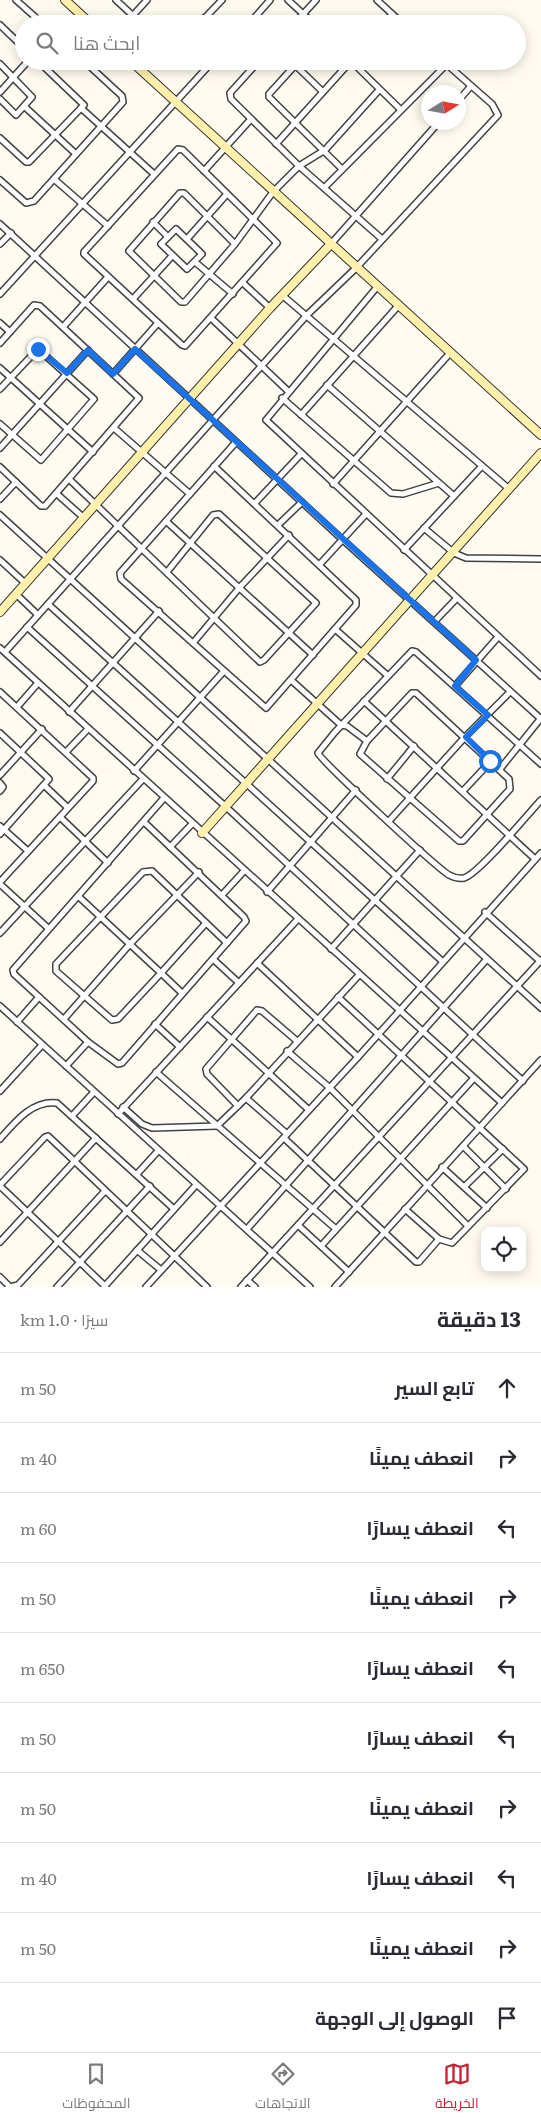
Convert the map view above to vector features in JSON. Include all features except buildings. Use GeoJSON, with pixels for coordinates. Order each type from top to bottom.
{"type":"FeatureCollection","features":[{"type":"Feature","properties":{"kind":"street"},"geometry":{"type":"LineString","coordinates":[[16,0],[33,15]]}},
{"type":"Feature","properties":{"kind":"street"},"geometry":{"type":"LineString","coordinates":[[22,5],[26,0]]}},
{"type":"Feature","properties":{"kind":"street"},"geometry":{"type":"LineString","coordinates":[[65,0],[81,15]]}},
{"type":"Feature","properties":{"kind":"street"},"geometry":{"type":"LineString","coordinates":[[116,0],[133,15],[147,0]]}},
{"type":"Feature","properties":{"kind":"street"},"geometry":{"type":"LineString","coordinates":[[207,15],[222,0]]}},
{"type":"Feature","properties":{"kind":"street"},"geometry":{"type":"LineString","coordinates":[[256,15],[270,0]]}},
{"type":"Feature","properties":{"kind":"street"},"geometry":{"type":"LineString","coordinates":[[288,0],[303,14],[316,0]]}},
{"type":"Feature","properties":{"kind":"street"},"geometry":{"type":"LineString","coordinates":[[377,0],[392,14]]}},
{"type":"Feature","properties":{"kind":"street"},"geometry":{"type":"LineString","coordinates":[[0,25],[15,39]]}},
{"type":"Feature","properties":{"kind":"street"},"geometry":{"type":"LineString","coordinates":[[0,64],[32,97],[16,115],[0,99]]}},
{"type":"Feature","properties":{"kind":"street"},"geometry":{"type":"LineString","coordinates":[[0,92],[20,70]]}},
{"type":"Feature","properties":{"kind":"street"},"geometry":{"type":"LineString","coordinates":[[0,138],[28,162],[81,108],[83,102],[48,70]]}},
{"type":"Feature","properties":{"kind":"street"},"geometry":{"type":"LineString","coordinates":[[0,180],[26,203],[30,203],[123,102],[123,98],[95,70]]}},
{"type":"Feature","properties":{"kind":"street"},"geometry":{"type":"LineString","coordinates":[[141,70],[376,287],[541,435]]}},
{"type":"Feature","properties":{"kind":"street"},"geometry":{"type":"LineString","coordinates":[[0,294],[174,101],[205,70]]}},
{"type":"Feature","properties":{"kind":"street"},"geometry":{"type":"LineString","coordinates":[[252,70],[230,96],[299,166],[382,239]]}},
{"type":"Feature","properties":{"kind":"street"},"geometry":{"type":"LineString","coordinates":[[289,70],[268,96],[294,123],[325,150],[342,169]]}},
{"type":"Feature","properties":{"kind":"street"},"geometry":{"type":"LineString","coordinates":[[302,70],[323,92]]}},
{"type":"Feature","properties":{"kind":"street"},"geometry":{"type":"LineString","coordinates":[[276,144],[343,70]]}},
{"type":"Feature","properties":{"kind":"street"},"geometry":{"type":"LineString","coordinates":[[360,70],[401,110]]}},
{"type":"Feature","properties":{"kind":"street"},"geometry":{"type":"LineString","coordinates":[[324,188],[438,70]]}},
{"type":"Feature","properties":{"kind":"street"},"geometry":{"type":"LineString","coordinates":[[453,70],[492,104],[498,115],[356,268],[307,315],[38,615],[2,650],[502,1103]]}},
{"type":"Feature","properties":{"kind":"street"},"geometry":{"type":"LineString","coordinates":[[466,92],[471,86]]}},
{"type":"Feature","properties":{"kind":"street"},"geometry":{"type":"LineString","coordinates":[[235,244],[180,192],[128,251],[183,303],[235,244],[273,192],[299,166],[325,150],[379,90]]}},
{"type":"Feature","properties":{"kind":"street"},"geometry":{"type":"LineString","coordinates":[[24,107],[76,154]]}},
{"type":"Feature","properties":{"kind":"street"},"geometry":{"type":"LineString","coordinates":[[81,108],[154,174]]}},
{"type":"Feature","properties":{"kind":"street"},"geometry":{"type":"LineString","coordinates":[[204,171],[251,119]]}},
{"type":"Feature","properties":{"kind":"street"},"geometry":{"type":"LineString","coordinates":[[2,607],[26,584],[270,308],[357,216],[432,130]]}},
{"type":"Feature","properties":{"kind":"street"},"geometry":{"type":"LineString","coordinates":[[180,149],[204,171],[276,241],[276,245],[185,346],[84,254],[154,174],[180,149]]}},
{"type":"Feature","properties":{"kind":"street"},"geometry":{"type":"LineString","coordinates":[[54,179],[108,226]]}},
{"type":"Feature","properties":{"kind":"street"},"geometry":{"type":"LineString","coordinates":[[187,239],[227,194]]}},
{"type":"Feature","properties":{"kind":"street"},"geometry":{"type":"LineString","coordinates":[[153,222],[168,236]]}},
{"type":"Feature","properties":{"kind":"street"},"geometry":{"type":"LineString","coordinates":[[0,224],[36,255],[277,480],[541,719],[500,769]]}},
{"type":"Feature","properties":{"kind":"street"},"geometry":{"type":"LineString","coordinates":[[176,230],[201,253],[195,262],[186,269],[161,244],[168,236],[176,230]]}},
{"type":"Feature","properties":{"kind":"street"},"geometry":{"type":"LineString","coordinates":[[0,244],[11,233]]}},
{"type":"Feature","properties":{"kind":"street"},"geometry":{"type":"LineString","coordinates":[[133,299],[172,256]]}},
{"type":"Feature","properties":{"kind":"street"},"geometry":{"type":"LineString","coordinates":[[195,262],[233,294]]}},
{"type":"Feature","properties":{"kind":"street"},"geometry":{"type":"LineString","coordinates":[[63,327],[108,277]]}},
{"type":"Feature","properties":{"kind":"street"},"geometry":{"type":"LineString","coordinates":[[0,282],[6,288]]}},
{"type":"Feature","properties":{"kind":"street"},"geometry":{"type":"LineString","coordinates":[[243,283],[270,308]]}},
{"type":"Feature","properties":{"kind":"street"},"geometry":{"type":"LineString","coordinates":[[376,287],[288,390],[266,420],[541,676]]}},
{"type":"Feature","properties":{"kind":"street"},"geometry":{"type":"LineString","coordinates":[[282,295],[334,337],[508,488]]}},
{"type":"Feature","properties":{"kind":"street"},"geometry":{"type":"LineString","coordinates":[[0,343],[34,305],[37,305],[139,398],[57,494],[43,506],[0,467]]}},
{"type":"Feature","properties":{"kind":"street"},"geometry":{"type":"LineString","coordinates":[[301,415],[398,306]]}},
{"type":"Feature","properties":{"kind":"street"},"geometry":{"type":"LineString","coordinates":[[211,318],[237,345],[288,390]]}},
{"type":"Feature","properties":{"kind":"street"},"geometry":{"type":"LineString","coordinates":[[0,323],[10,332]]}},
{"type":"Feature","properties":{"kind":"street"},"geometry":{"type":"LineString","coordinates":[[113,374],[158,323]]}},
{"type":"Feature","properties":{"kind":"street"},"geometry":{"type":"LineString","coordinates":[[0,390],[38,349],[67,373],[94,400],[40,460],[0,424]]}},
{"type":"Feature","properties":{"kind":"street"},"geometry":{"type":"LineString","coordinates":[[0,448],[88,350]]}},
{"type":"Feature","properties":{"kind":"street"},"geometry":{"type":"LineString","coordinates":[[333,484],[450,353]]}},
{"type":"Feature","properties":{"kind":"street"},"geometry":{"type":"LineString","coordinates":[[0,368],[93,452]]}},
{"type":"Feature","properties":{"kind":"street"},"geometry":{"type":"LineString","coordinates":[[327,385],[454,496]]}},
{"type":"Feature","properties":{"kind":"street"},"geometry":{"type":"LineString","coordinates":[[282,398],[391,493],[402,494],[439,483]]}},
{"type":"Feature","properties":{"kind":"street"},"geometry":{"type":"LineString","coordinates":[[114,428],[190,494]]}},
{"type":"Feature","properties":{"kind":"street"},"geometry":{"type":"LineString","coordinates":[[214,466],[356,600],[356,605],[268,707],[263,708],[159,611],[121,579],[122,570],[142,549],[214,466],[236,442]]}},
{"type":"Feature","properties":{"kind":"street"},"geometry":{"type":"LineString","coordinates":[[202,833],[454,553],[508,488],[541,453]]}},
{"type":"Feature","properties":{"kind":"street"},"geometry":{"type":"LineString","coordinates":[[255,504],[301,454]]}},
{"type":"Feature","properties":{"kind":"street"},"geometry":{"type":"LineString","coordinates":[[404,550],[482,466]]}},
{"type":"Feature","properties":{"kind":"street"},"geometry":{"type":"LineString","coordinates":[[70,479],[260,662],[290,633],[316,603],[219,514],[213,515],[167,572]]}},
{"type":"Feature","properties":{"kind":"street"},"geometry":{"type":"LineString","coordinates":[[0,499],[16,482]]}},
{"type":"Feature","properties":{"kind":"street"},"geometry":{"type":"LineString","coordinates":[[57,494],[84,518]]}},
{"type":"Feature","properties":{"kind":"street"},"geometry":{"type":"LineString","coordinates":[[278,525],[302,502]]}},
{"type":"Feature","properties":{"kind":"street"},"geometry":{"type":"LineString","coordinates":[[320,564],[366,514]]}},
{"type":"Feature","properties":{"kind":"street"},"geometry":{"type":"LineString","coordinates":[[0,516],[397,875],[541,1008]]}},
{"type":"Feature","properties":{"kind":"street"},"geometry":{"type":"LineString","coordinates":[[166,521],[313,655]]}},
{"type":"Feature","properties":{"kind":"street"},"geometry":{"type":"LineString","coordinates":[[424,528],[454,553],[480,560],[541,559]]}},
{"type":"Feature","properties":{"kind":"street"},"geometry":{"type":"LineString","coordinates":[[193,643],[213,618],[289,535]]}},
{"type":"Feature","properties":{"kind":"street"},"geometry":{"type":"LineString","coordinates":[[0,560],[26,584]]}},
{"type":"Feature","properties":{"kind":"street"},"geometry":{"type":"LineString","coordinates":[[16,594],[38,615]]}},
{"type":"Feature","properties":{"kind":"street"},"geometry":{"type":"LineString","coordinates":[[434,621],[457,598]]}},
{"type":"Feature","properties":{"kind":"street"},"geometry":{"type":"LineString","coordinates":[[48,604],[442,961]]}},
{"type":"Feature","properties":{"kind":"street"},"geometry":{"type":"LineString","coordinates":[[69,712],[159,611]]}},
{"type":"Feature","properties":{"kind":"street"},"geometry":{"type":"LineString","coordinates":[[27,627],[421,985],[523,1081]]}},
{"type":"Feature","properties":{"kind":"street"},"geometry":{"type":"LineString","coordinates":[[336,629],[387,675]]}},
{"type":"Feature","properties":{"kind":"street"},"geometry":{"type":"LineString","coordinates":[[455,686],[498,637]]}},
{"type":"Feature","properties":{"kind":"street"},"geometry":{"type":"LineString","coordinates":[[541,764],[416,652],[408,653],[341,725],[318,754],[420,850],[450,875],[462,879],[479,868],[541,800]]}},
{"type":"Feature","properties":{"kind":"street"},"geometry":{"type":"LineString","coordinates":[[134,771],[224,671]]}},
{"type":"Feature","properties":{"kind":"street"},"geometry":{"type":"LineString","coordinates":[[291,680],[341,725],[347,726],[367,741]]}},
{"type":"Feature","properties":{"kind":"street"},"geometry":{"type":"LineString","coordinates":[[17,707],[38,683]]}},
{"type":"Feature","properties":{"kind":"street"},"geometry":{"type":"LineString","coordinates":[[0,692],[93,778],[93,781],[0,883],[48,928]]}},
{"type":"Feature","properties":{"kind":"street"},"geometry":{"type":"LineString","coordinates":[[389,821],[510,692]]}},
{"type":"Feature","properties":{"kind":"street"},"geometry":{"type":"LineString","coordinates":[[416,693],[466,737],[509,779],[510,789],[488,812],[468,838],[459,841],[360,754],[367,741],[409,694],[416,693]]}},
{"type":"Feature","properties":{"kind":"street"},"geometry":{"type":"LineString","coordinates":[[364,701],[488,812],[536,858]]}},
{"type":"Feature","properties":{"kind":"street"},"geometry":{"type":"LineString","coordinates":[[66,752],[88,729]]}},
{"type":"Feature","properties":{"kind":"street"},"geometry":{"type":"LineString","coordinates":[[0,775],[42,730]]}},
{"type":"Feature","properties":{"kind":"street"},"geometry":{"type":"LineString","coordinates":[[0,733],[48,777],[49,782],[1,830],[28,851]]}},
{"type":"Feature","properties":{"kind":"street"},"geometry":{"type":"LineString","coordinates":[[387,779],[414,746]]}},
{"type":"Feature","properties":{"kind":"street"},"geometry":{"type":"LineString","coordinates":[[463,791],[490,761]]}},
{"type":"Feature","properties":{"kind":"street"},"geometry":{"type":"LineString","coordinates":[[0,933],[143,779]]}},
{"type":"Feature","properties":{"kind":"street"},"geometry":{"type":"LineString","coordinates":[[0,783],[3,787],[0,792]]}},
{"type":"Feature","properties":{"kind":"street"},"geometry":{"type":"LineString","coordinates":[[45,786],[68,808]]}},
{"type":"Feature","properties":{"kind":"street"},"geometry":{"type":"LineString","coordinates":[[267,892],[356,790]]}},
{"type":"Feature","properties":{"kind":"street"},"geometry":{"type":"LineString","coordinates":[[144,822],[199,872],[244,916],[246,921],[120,1064],[115,1064],[88,1042],[14,974],[14,970],[48,928],[164,798]]}},
{"type":"Feature","properties":{"kind":"street"},"geometry":{"type":"LineString","coordinates":[[60,817],[108,863]]}},
{"type":"Feature","properties":{"kind":"street"},"geometry":{"type":"LineString","coordinates":[[170,847],[192,824]]}},
{"type":"Feature","properties":{"kind":"street"},"geometry":{"type":"LineString","coordinates":[[331,950],[420,850]]}},
{"type":"Feature","properties":{"kind":"street"},"geometry":{"type":"LineString","coordinates":[[146,1287],[330,1088],[485,912],[541,853]]}},
{"type":"Feature","properties":{"kind":"street"},"geometry":{"type":"LineString","coordinates":[[206,923],[115,1021],[56,971],[56,964],[143,872],[148,870],[152,871],[227,943]]}},
{"type":"Feature","properties":{"kind":"street"},"geometry":{"type":"LineString","coordinates":[[222,895],[244,871]]}},
{"type":"Feature","properties":{"kind":"street"},"geometry":{"type":"LineString","coordinates":[[64,1019],[130,944],[199,872]]}},
{"type":"Feature","properties":{"kind":"street"},"geometry":{"type":"LineString","coordinates":[[78,896],[182,993]]}},
{"type":"Feature","properties":{"kind":"street"},"geometry":{"type":"LineString","coordinates":[[241,1287],[541,961],[485,912]]}},
{"type":"Feature","properties":{"kind":"street"},"geometry":{"type":"LineString","coordinates":[[118,1114],[298,919]]}},
{"type":"Feature","properties":{"kind":"street"},"geometry":{"type":"LineString","coordinates":[[213,959],[239,983]]}},
{"type":"Feature","properties":{"kind":"street"},"geometry":{"type":"LineString","coordinates":[[247,1229],[284,1185],[488,959]]}},
{"type":"Feature","properties":{"kind":"street"},"geometry":{"type":"LineString","coordinates":[[257,963],[358,1057]]}},
{"type":"Feature","properties":{"kind":"street"},"geometry":{"type":"LineString","coordinates":[[123,1107],[142,1124],[152,1128],[217,1126],[246,1098],[287,1051],[359,975]]}},
{"type":"Feature","properties":{"kind":"street"},"geometry":{"type":"LineString","coordinates":[[17,1022],[39,997]]}},
{"type":"Feature","properties":{"kind":"street"},"geometry":{"type":"LineString","coordinates":[[338,997],[402,1054],[524,1170],[452,1243],[439,1239],[405,1208]]}},
{"type":"Feature","properties":{"kind":"street"},"geometry":{"type":"LineString","coordinates":[[0,1006],[310,1287]]}},
{"type":"Feature","properties":{"kind":"street"},"geometry":{"type":"LineString","coordinates":[[238,1106],[206,1071],[231,1040],[259,1010],[297,1041]]}},
{"type":"Feature","properties":{"kind":"street"},"geometry":{"type":"LineString","coordinates":[[207,1017],[267,1074],[309,1110]]}},
{"type":"Feature","properties":{"kind":"street"},"geometry":{"type":"LineString","coordinates":[[155,1024],[180,1047]]}},
{"type":"Feature","properties":{"kind":"street"},"geometry":{"type":"LineString","coordinates":[[66,1066],[88,1042]]}},
{"type":"Feature","properties":{"kind":"street"},"geometry":{"type":"LineString","coordinates":[[0,1091],[42,1045]]}},
{"type":"Feature","properties":{"kind":"street"},"geometry":{"type":"LineString","coordinates":[[287,1051],[330,1088],[380,1136],[468,1226]]}},
{"type":"Feature","properties":{"kind":"street"},"geometry":{"type":"LineString","coordinates":[[335,1287],[541,1060]]}},
{"type":"Feature","properties":{"kind":"street"},"geometry":{"type":"LineString","coordinates":[[156,1072],[336,1229]]}},
{"type":"Feature","properties":{"kind":"street"},"geometry":{"type":"LineString","coordinates":[[321,1246],[474,1078]]}},
{"type":"Feature","properties":{"kind":"street"},"geometry":{"type":"LineString","coordinates":[[72,1116],[94,1092]]}},
{"type":"Feature","properties":{"kind":"street"},"geometry":{"type":"LineString","coordinates":[[246,1098],[307,1160],[418,1262],[439,1239]]}},
{"type":"Feature","properties":{"kind":"street"},"geometry":{"type":"LineString","coordinates":[[0,1139],[2,1132],[25,1112],[51,1102],[57,1103],[174,1209]]}},
{"type":"Feature","properties":{"kind":"street"},"geometry":{"type":"LineString","coordinates":[[196,1185],[152,1234],[137,1250],[105,1286],[0,1185],[46,1136],[75,1162],[127,1212],[152,1234],[208,1287]]}},
{"type":"Feature","properties":{"kind":"street"},"geometry":{"type":"LineString","coordinates":[[0,1242],[96,1138]]}},
{"type":"Feature","properties":{"kind":"street"},"geometry":{"type":"LineString","coordinates":[[463,1146],[506,1189]]}},
{"type":"Feature","properties":{"kind":"street"},"geometry":{"type":"LineString","coordinates":[[464,1187],[503,1149]]}},
{"type":"Feature","properties":{"kind":"street"},"geometry":{"type":"LineString","coordinates":[[137,1174],[158,1151]]}},
{"type":"Feature","properties":{"kind":"street"},"geometry":{"type":"LineString","coordinates":[[442,1167],[487,1208]]}},
{"type":"Feature","properties":{"kind":"street"},"geometry":{"type":"LineString","coordinates":[[57,1287],[150,1186]]}},
{"type":"Feature","properties":{"kind":"street"},"geometry":{"type":"LineString","coordinates":[[0,1278],[10,1287],[18,1285],[60,1242],[105,1191]]}},
{"type":"Feature","properties":{"kind":"street"},"geometry":{"type":"LineString","coordinates":[[298,1225],[349,1272]]}},
{"type":"Feature","properties":{"kind":"street"},"geometry":{"type":"LineString","coordinates":[[137,1250],[161,1270]]}},
{"type":"Feature","properties":{"kind":"street"},"geometry":{"type":"LineString","coordinates":[[247,1280],[255,1287]]}},
{"type":"Feature","properties":{"kind":"route"},"geometry":{"type":"LineString","coordinates":[[38,349],[67,373],[88,350],[113,374],[135,349],[434,621],[476,660],[455,686],[488,715],[466,737],[490,761]]}}]}
